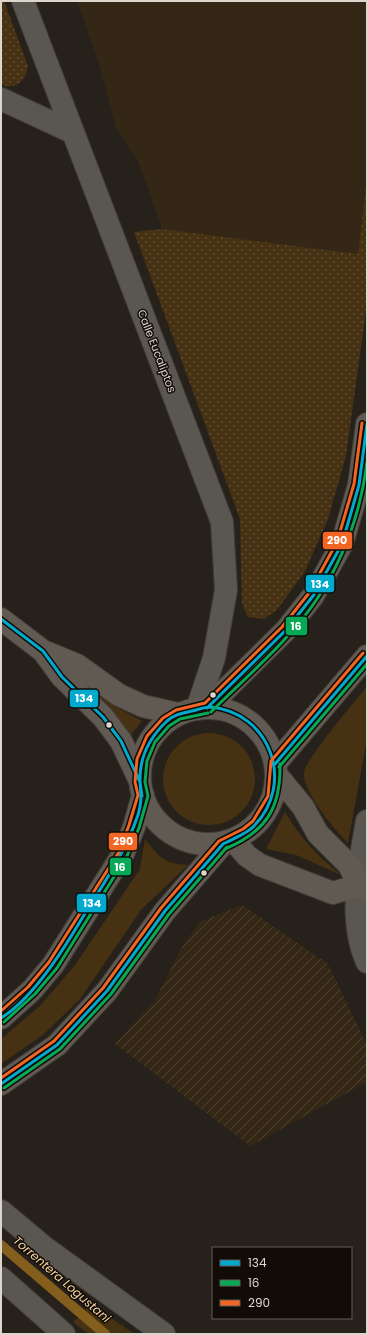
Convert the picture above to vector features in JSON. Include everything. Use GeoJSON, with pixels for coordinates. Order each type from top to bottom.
{"type":"FeatureCollection","features":[{"type":"Feature","properties":{"kind":"main road"},"geometry":{"type":"LineString","coordinates":[[1,1018],[32,990],[53,965],[123,854],[134,827],[141,789],[142,760],[151,739],[166,722],[194,710],[286,630],[313,596],[342,544],[360,485],[367,424]]}},
{"type":"Feature","properties":{"kind":"main road"},"geometry":{"type":"LineString","coordinates":[[1,618],[43,651],[62,677],[103,717],[121,741],[149,812],[160,825],[173,835],[189,842],[206,845],[228,842],[260,865],[333,893],[363,888],[349,865],[318,834],[303,807],[275,769],[266,741],[257,729],[243,717],[227,711],[143,706],[119,695],[77,665],[43,651]]}},
{"type":"Feature","properties":{"kind":"main road"},"geometry":{"type":"LineString","coordinates":[[2,1085],[57,1045],[107,991],[165,911],[228,842],[257,824],[266,812],[273,798],[275,769],[367,656]]}},
{"type":"Feature","properties":{"kind":"street","name":"Calle Eucaliptos"},"geometry":{"type":"LineString","coordinates":[[23,1],[222,522],[226,590],[214,658],[194,710]]}},
{"type":"Feature","properties":{"kind":"street"},"geometry":{"type":"LineString","coordinates":[[1,99],[72,132]]}},
{"type":"Feature","properties":{"kind":"street"},"geometry":{"type":"LineString","coordinates":[[367,821],[363,888],[357,926],[363,953],[367,962]]}},
{"type":"Feature","properties":{"kind":"street"},"geometry":{"type":"LineString","coordinates":[[1,1211],[44,1246],[164,1334]]}},
{"type":"Feature","properties":{"kind":"street"},"geometry":{"type":"LineString","coordinates":[[1,1278],[60,1333]]}},
{"type":"Feature","properties":{"kind":"shaded area"},"geometry":{"type":"Polygon","coordinates":[[[1,1],[4,1],[28,66],[23,80],[16,85],[11,86],[1,85],[1,1]]]}},
{"type":"Feature","properties":{"kind":"shaded area"},"geometry":{"type":"Polygon","coordinates":[[[77,1],[367,1],[367,176],[358,254],[162,229],[138,161],[116,128],[99,64],[77,1]]]}},
{"type":"Feature","properties":{"kind":"shaded area"},"geometry":{"type":"Polygon","coordinates":[[[367,176],[367,303],[346,456],[328,519],[305,571],[277,610],[264,619],[248,617],[242,604],[240,519],[134,232],[162,229],[358,254],[367,176]]]}},
{"type":"Feature","properties":{"kind":"shaded area"},"geometry":{"type":"Polygon","coordinates":[[[80,681],[118,708],[142,721],[130,736],[80,681]]]}},
{"type":"Feature","properties":{"kind":"shaded area"},"geometry":{"type":"Polygon","coordinates":[[[367,686],[367,739],[348,843],[327,820],[313,800],[308,790],[304,772],[313,755],[367,686]]]}},
{"type":"Feature","properties":{"kind":"shaded area"},"geometry":{"type":"Polygon","coordinates":[[[200,733],[218,733],[235,740],[248,753],[255,770],[255,788],[248,805],[235,818],[218,825],[200,825],[183,818],[170,805],[163,788],[163,770],[170,753],[183,740],[200,733]]]}},
{"type":"Feature","properties":{"kind":"shaded area"},"geometry":{"type":"Polygon","coordinates":[[[285,812],[297,831],[310,846],[341,875],[296,855],[266,849],[285,812]]]}},
{"type":"Feature","properties":{"kind":"shaded area"},"geometry":{"type":"Polygon","coordinates":[[[145,839],[158,855],[173,863],[188,865],[141,910],[80,999],[44,1034],[1,1064],[1,1039],[40,1006],[75,965],[140,869],[145,839]]]}},
{"type":"Feature","properties":{"kind":"shaded area"},"geometry":{"type":"Polygon","coordinates":[[[242,905],[328,964],[367,1045],[367,1082],[250,1146],[115,1044],[155,1000],[181,949],[199,922],[242,905]]]}},
{"type":"Feature","properties":{"kind":"shaded area"},"geometry":{"type":"Polygon","coordinates":[[[91,1305],[135,1334],[88,1334],[73,1322],[91,1305]]]}},
{"type":"Feature","properties":{"kind":"waterway","name":"Torrentera Logustani"},"geometry":{"type":"LineString","coordinates":[[1,1245],[105,1334]]}},
{"type":"Feature","properties":{"kind":"transit line","name":"290"},"geometry":{"type":"LineString","coordinates":[[1,1011],[28,987],[49,962],[119,852],[138,795],[135,782],[137,759],[147,736],[163,718],[176,710],[205,703],[282,627],[309,593],[337,542],[354,484],[362,423]]}},
{"type":"Feature","properties":{"kind":"transit line","name":"134"},"geometry":{"type":"LineString","coordinates":[[207,708],[286,630],[313,596],[342,544],[359,485],[367,424]]}},
{"type":"Feature","properties":{"kind":"transit line","name":"16"},"geometry":{"type":"LineString","coordinates":[[211,712],[281,644],[306,614],[327,583],[343,551],[356,516],[367,462]]}},
{"type":"Feature","properties":{"kind":"transit line","name":"134"},"geometry":{"type":"LineString","coordinates":[[1,619],[43,651],[62,677],[103,717],[121,741],[140,782],[142,796]]}},
{"type":"Feature","properties":{"kind":"transit line","name":"290"},"geometry":{"type":"LineString","coordinates":[[1,1078],[54,1041],[103,988],[161,908],[219,841],[243,829],[253,821],[268,796],[271,761],[363,653]]}},
{"type":"Feature","properties":{"kind":"transit line","name":"134"},"geometry":{"type":"LineString","coordinates":[[275,764],[367,656]]}},
{"type":"Feature","properties":{"kind":"transit line","name":"16"},"geometry":{"type":"LineString","coordinates":[[279,767],[367,664]]}},
{"type":"Feature","properties":{"kind":"transit line","name":"134"},"geometry":{"type":"LineString","coordinates":[[1,1018],[14,1009],[38,984],[60,954],[109,876],[128,840],[138,815],[141,802],[141,765],[147,748],[155,734],[167,721],[173,717],[182,713],[208,707],[231,712],[248,722],[261,736],[270,752],[274,771],[273,790],[267,809],[251,829],[223,844]]}},
{"type":"Feature","properties":{"kind":"transit line","name":"16"},"geometry":{"type":"LineString","coordinates":[[4,1022],[35,994],[57,968],[127,856],[139,828],[148,796],[145,782],[147,761],[155,742],[169,726],[180,719],[208,713]]}},
{"type":"Feature","properties":{"kind":"transit line","name":"16"},"geometry":{"type":"LineString","coordinates":[[225,849],[251,835],[268,817],[274,806],[278,793],[280,764]]}},
{"type":"Feature","properties":{"kind":"transit line","name":"134"},"geometry":{"type":"LineString","coordinates":[[1,1084],[57,1045],[107,991],[165,911],[223,844]]}},
{"type":"Feature","properties":{"kind":"transit line","name":"16"},"geometry":{"type":"LineString","coordinates":[[4,1088],[60,1049],[111,994],[169,914],[227,847]]}}]}
